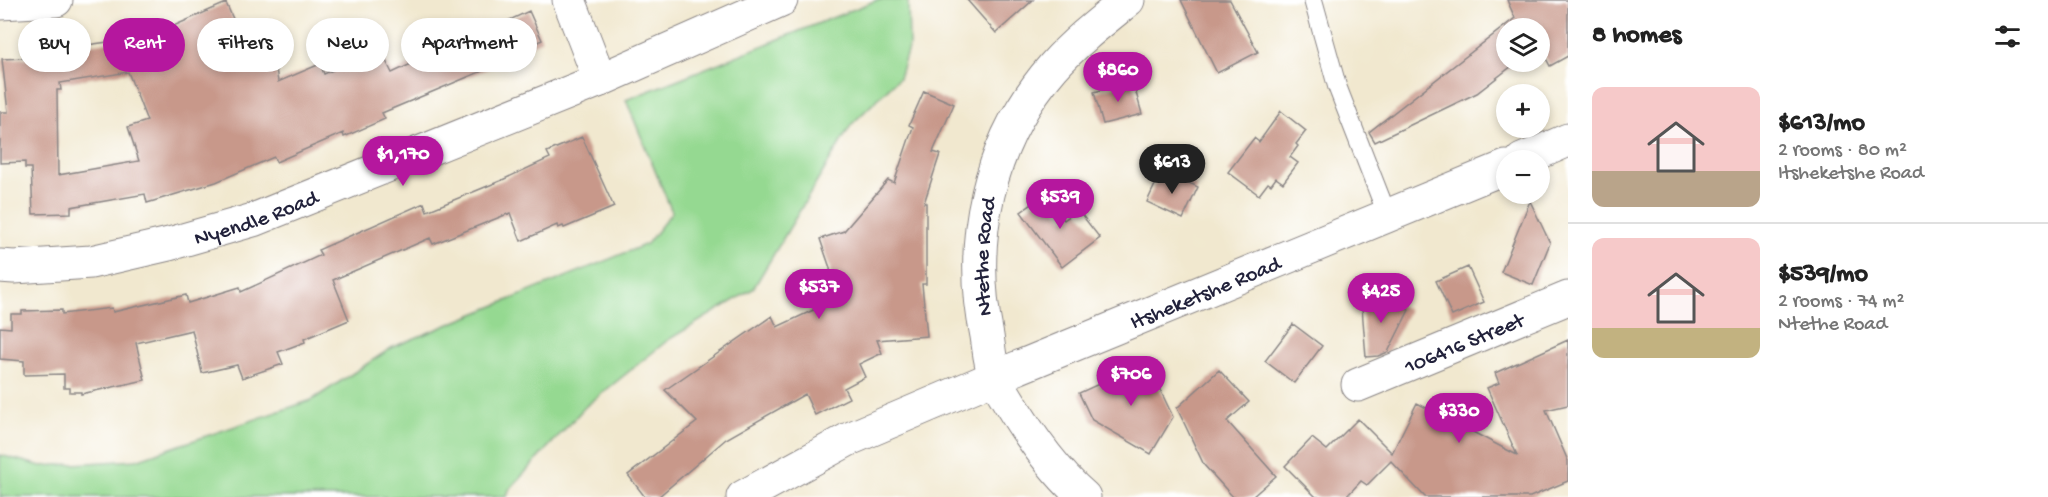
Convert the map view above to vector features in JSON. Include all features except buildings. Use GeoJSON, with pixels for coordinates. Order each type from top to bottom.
{"type":"FeatureCollection","features":[{"type":"Feature","properties":{"kind":"street"},"geometry":{"type":"LineString","coordinates":[[0,3],[56,0]]}},
{"type":"Feature","properties":{"kind":"street"},"geometry":{"type":"LineString","coordinates":[[569,0],[600,80]]}},
{"type":"Feature","properties":{"kind":"street","name":"Nyendle Road"},"geometry":{"type":"LineString","coordinates":[[0,266],[92,262],[169,244],[253,220],[600,80],[781,0]]}},
{"type":"Feature","properties":{"kind":"street","name":"Ntethe Road"},"geometry":{"type":"LineString","coordinates":[[1084,497],[1046,457],[1020,420],[995,377],[982,314],[979,241],[998,154],[1022,110],[1052,68],[1078,40],[1128,0]]}},
{"type":"Feature","properties":{"kind":"street"},"geometry":{"type":"LineString","coordinates":[[1545,150],[1568,140]]}},
{"type":"Feature","properties":{"kind":"street","name":"Itsheketshe Road"},"geometry":{"type":"LineString","coordinates":[[743,497],[849,439],[1496,171]]}},
{"type":"Feature","properties":{"kind":"street","name":"106416 Street"},"geometry":{"type":"LineString","coordinates":[[1358,385],[1568,298]]}},
{"type":"Feature","properties":{"kind":"lane"},"geometry":{"type":"LineString","coordinates":[[1313,0],[1337,86],[1388,217]]}},
{"type":"Feature","properties":{"kind":"green space"},"geometry":{"type":"Polygon","coordinates":[[[877,0],[908,0],[909,45],[899,78],[851,125],[753,289],[668,340],[585,407],[509,490],[507,497],[0,497],[0,455],[41,466],[136,460],[312,400],[393,347],[647,244],[672,212],[626,100],[877,0]]]}}]}
